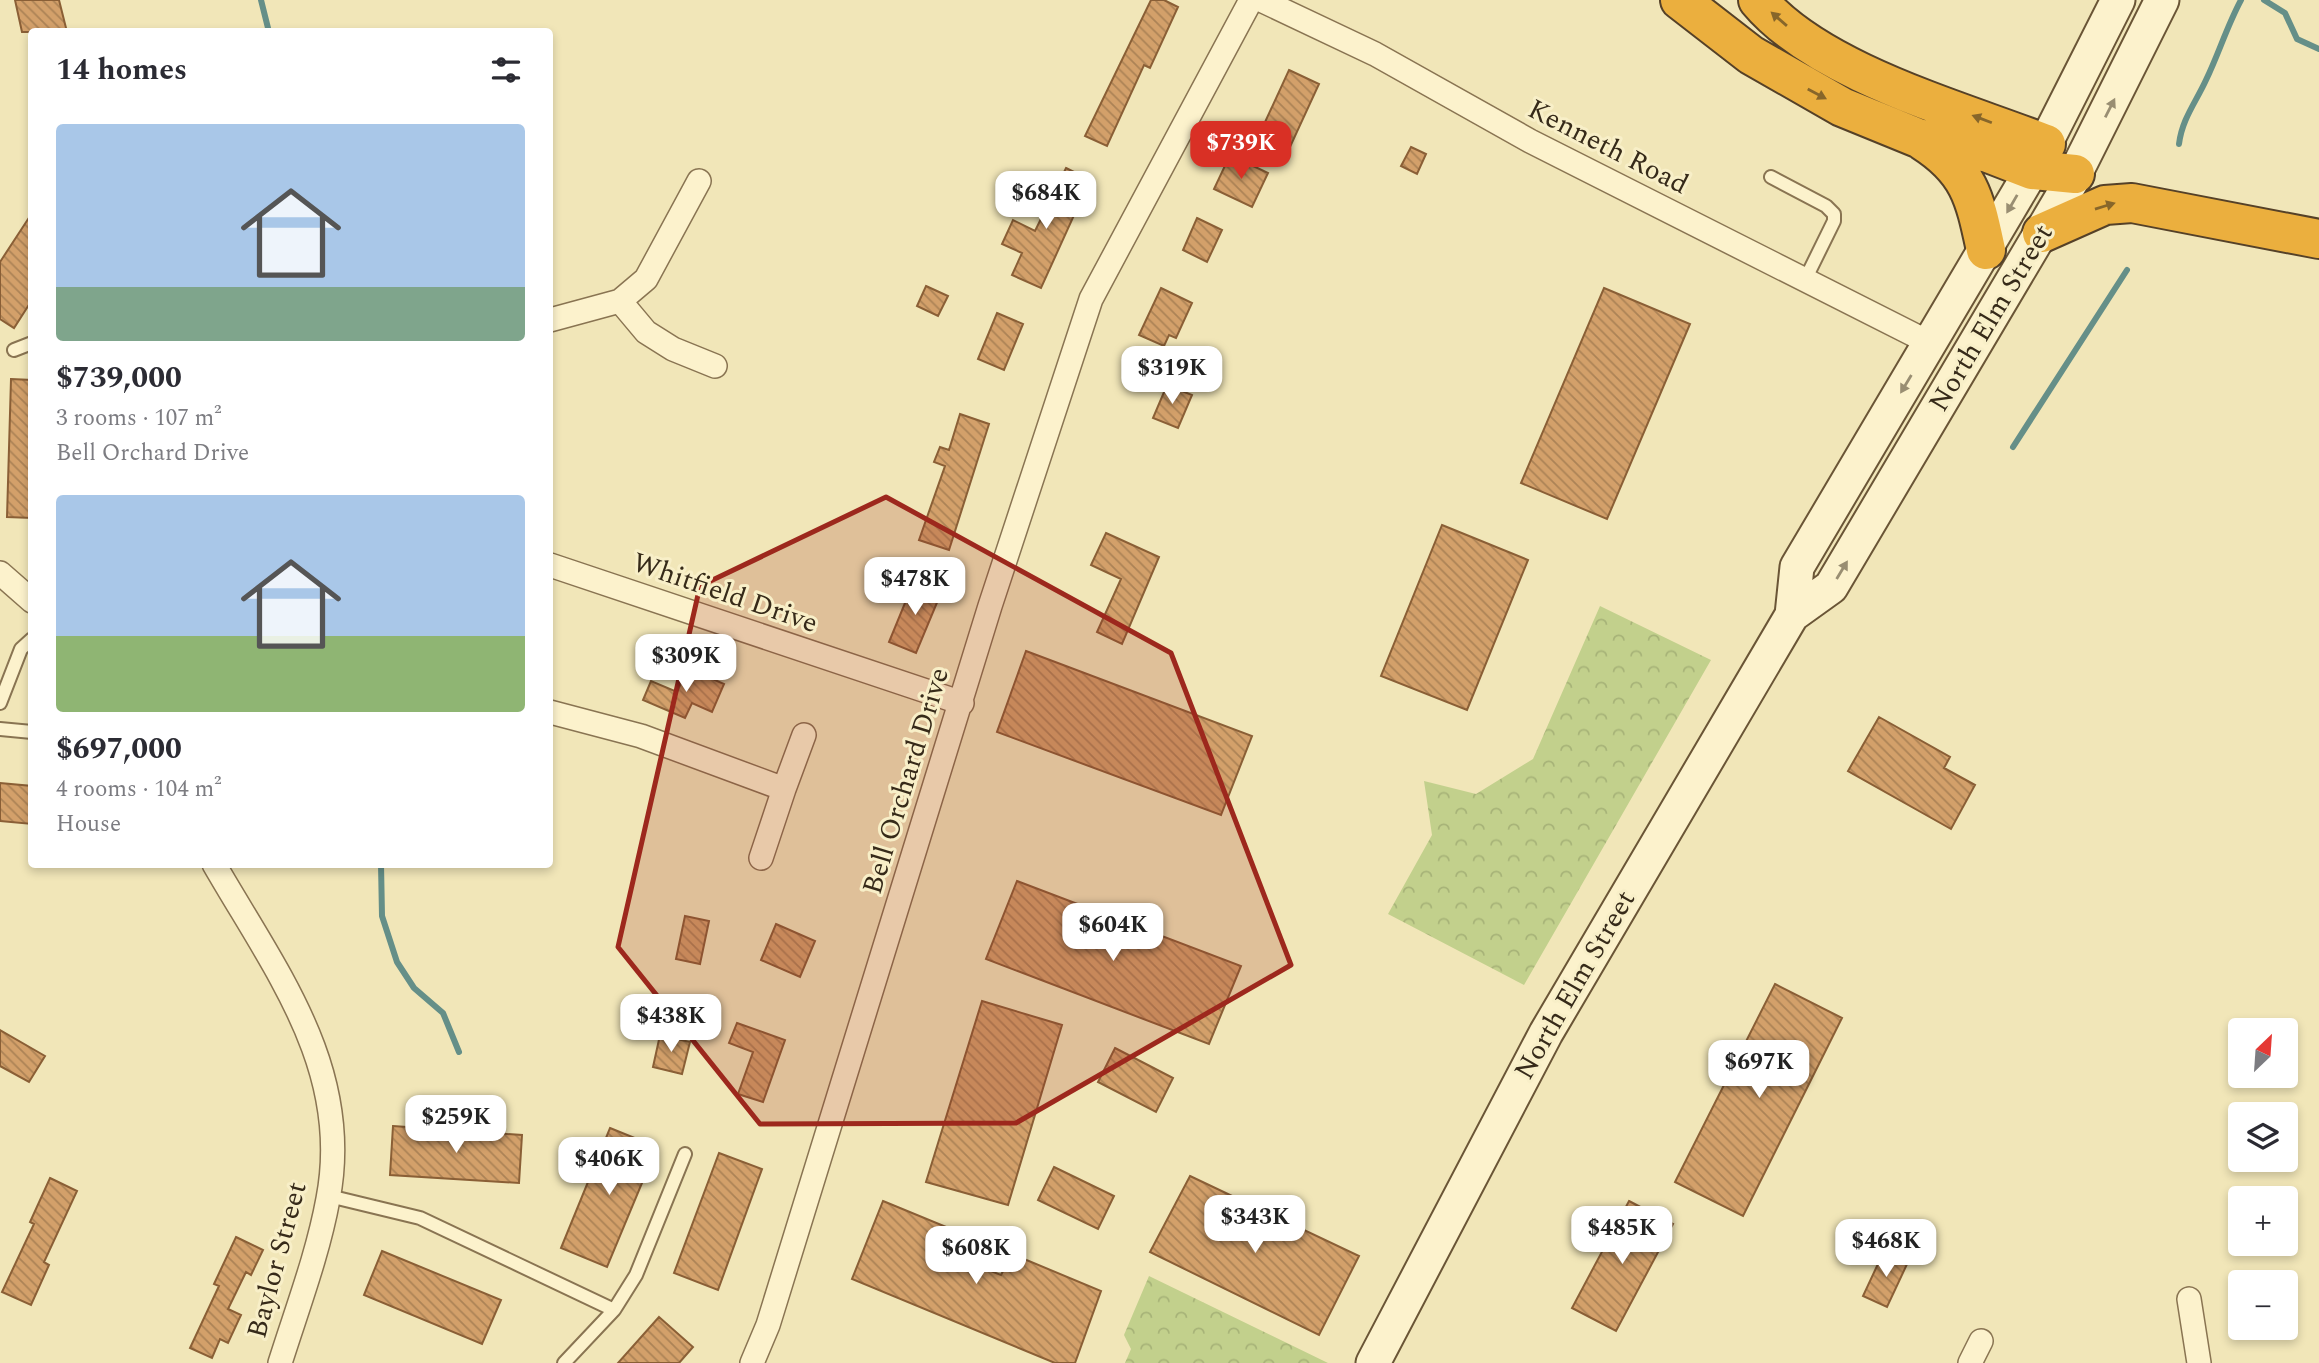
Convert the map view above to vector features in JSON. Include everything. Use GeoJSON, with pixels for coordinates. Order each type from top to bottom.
{"type":"FeatureCollection","features":[{"type":"Feature","properties":{"kind":"highway"},"geometry":{"type":"LineString","coordinates":[[1680,0],[1720,33],[1793,81],[1842,107],[1918,138],[1941,152],[1964,177],[1976,206],[1986,250]]}},
{"type":"Feature","properties":{"kind":"highway"},"geometry":{"type":"LineString","coordinates":[[1758,0],[1806,41],[1850,66],[2076,174]]}},
{"type":"Feature","properties":{"kind":"highway"},"geometry":{"type":"LineString","coordinates":[[1918,138],[1988,153],[2039,157]]}},
{"type":"Feature","properties":{"kind":"highway"},"geometry":{"type":"LineString","coordinates":[[2042,233],[2105,205],[2132,202],[2319,239]]}},
{"type":"Feature","properties":{"kind":"main road","name":"North Elm Street"},"geometry":{"type":"LineString","coordinates":[[1792,615],[1797,567],[2039,157],[2118,0]]}},
{"type":"Feature","properties":{"kind":"main road","name":"North Elm Street"},"geometry":{"type":"LineString","coordinates":[[1373,1363],[1540,1045],[1792,615],[1831,587],[2042,233],[2076,174],[2162,0]]}},
{"type":"Feature","properties":{"kind":"street","name":"Bell Orchard Drive"},"geometry":{"type":"LineString","coordinates":[[752,1363],[772,1312],[1044,436],[1091,299],[1251,0]]}},
{"type":"Feature","properties":{"kind":"street","name":"Kenneth Road"},"geometry":{"type":"LineString","coordinates":[[1261,0],[1375,54],[1502,127],[1930,343]]}},
{"type":"Feature","properties":{"kind":"street"},"geometry":{"type":"LineString","coordinates":[[553,319],[620,301],[646,279],[699,181]]}},
{"type":"Feature","properties":{"kind":"street"},"geometry":{"type":"LineString","coordinates":[[620,301],[646,332],[673,349],[715,366]]}},
{"type":"Feature","properties":{"kind":"street","name":"Whitfield Drive"},"geometry":{"type":"LineString","coordinates":[[553,566],[962,704]]}},
{"type":"Feature","properties":{"kind":"street"},"geometry":{"type":"LineString","coordinates":[[0,573],[28,598]]}},
{"type":"Feature","properties":{"kind":"street"},"geometry":{"type":"LineString","coordinates":[[553,713],[641,736],[784,789]]}},
{"type":"Feature","properties":{"kind":"street"},"geometry":{"type":"LineString","coordinates":[[761,858],[804,735]]}},
{"type":"Feature","properties":{"kind":"street","name":"Baylor Street"},"geometry":{"type":"LineString","coordinates":[[216,868],[295,1003],[319,1056],[331,1118],[329,1196],[280,1363]]}},
{"type":"Feature","properties":{"kind":"street"},"geometry":{"type":"LineString","coordinates":[[2189,1299],[2199,1363]]}},
{"type":"Feature","properties":{"kind":"street"},"geometry":{"type":"LineString","coordinates":[[1970,1363],[1981,1341]]}},
{"type":"Feature","properties":{"kind":"lane"},"geometry":{"type":"LineString","coordinates":[[1771,177],[1826,206],[1833,214],[1835,221],[1805,280]]}},
{"type":"Feature","properties":{"kind":"lane"},"geometry":{"type":"LineString","coordinates":[[14,350],[28,345]]}},
{"type":"Feature","properties":{"kind":"lane"},"geometry":{"type":"LineString","coordinates":[[0,703],[21,649],[28,643]]}},
{"type":"Feature","properties":{"kind":"lane"},"geometry":{"type":"LineString","coordinates":[[0,729],[28,732]]}},
{"type":"Feature","properties":{"kind":"lane"},"geometry":{"type":"LineString","coordinates":[[564,1363],[614,1310],[636,1275],[685,1154]]}},
{"type":"Feature","properties":{"kind":"lane"},"geometry":{"type":"LineString","coordinates":[[329,1196],[420,1218],[614,1310]]}},
{"type":"Feature","properties":{"kind":"highlighted area"},"geometry":{"type":"Polygon","coordinates":[[[886,497],[1171,653],[1291,965],[1016,1123],[760,1124],[618,947],[700,586],[886,497]]]}},
{"type":"Feature","properties":{"kind":"green space"},"geometry":{"type":"Polygon","coordinates":[[[1600,606],[1711,660],[1524,985],[1388,914],[1432,835],[1424,781],[1476,794],[1533,759],[1600,606]]]}},
{"type":"Feature","properties":{"kind":"green space"},"geometry":{"type":"Polygon","coordinates":[[[1149,1276],[1328,1363],[1125,1363],[1131,1349],[1124,1335],[1149,1276]]]}},
{"type":"Feature","properties":{"kind":"building"},"geometry":{"type":"Polygon","coordinates":[[[15,0],[59,0],[66,28],[28,28],[28,32],[22,32],[15,0]]]}},
{"type":"Feature","properties":{"kind":"building"},"geometry":{"type":"Polygon","coordinates":[[[1151,0],[1164,0],[1178,7],[1150,68],[1144,65],[1107,146],[1085,136],[1151,0]]]}},
{"type":"Feature","properties":{"kind":"building"},"geometry":{"type":"Polygon","coordinates":[[[1289,70],[1319,84],[1290,147],[1260,133],[1289,70]]]}},
{"type":"Feature","properties":{"kind":"building"},"geometry":{"type":"Polygon","coordinates":[[[1411,147],[1426,154],[1417,174],[1401,166],[1411,147]]]}},
{"type":"Feature","properties":{"kind":"building"},"geometry":{"type":"Polygon","coordinates":[[[1230,155],[1268,173],[1252,207],[1214,189],[1230,155]]]}},
{"type":"Feature","properties":{"kind":"building"},"geometry":{"type":"Polygon","coordinates":[[[1066,168],[1090,180],[1041,288],[1012,275],[1022,253],[1002,244],[1013,220],[1035,231],[1066,168]]]}},
{"type":"Feature","properties":{"kind":"building"},"geometry":{"type":"Polygon","coordinates":[[[1197,218],[1222,230],[1207,262],[1183,250],[1197,218]]]}},
{"type":"Feature","properties":{"kind":"building"},"geometry":{"type":"Polygon","coordinates":[[[28,219],[28,306],[14,328],[0,319],[0,262],[28,219]]]}},
{"type":"Feature","properties":{"kind":"building"},"geometry":{"type":"Polygon","coordinates":[[[926,286],[948,296],[938,316],[917,306],[926,286]]]}},
{"type":"Feature","properties":{"kind":"building"},"geometry":{"type":"Polygon","coordinates":[[[1161,288],[1192,303],[1176,338],[1169,335],[1164,346],[1139,335],[1161,288]]]}},
{"type":"Feature","properties":{"kind":"building"},"geometry":{"type":"Polygon","coordinates":[[[1604,288],[1690,324],[1607,519],[1521,483],[1604,288]]]}},
{"type":"Feature","properties":{"kind":"building"},"geometry":{"type":"Polygon","coordinates":[[[997,313],[1023,324],[1004,370],[978,359],[997,313]]]}},
{"type":"Feature","properties":{"kind":"building"},"geometry":{"type":"Polygon","coordinates":[[[11,379],[28,380],[28,518],[7,517],[11,379]]]}},
{"type":"Feature","properties":{"kind":"building"},"geometry":{"type":"Polygon","coordinates":[[[1167,385],[1192,395],[1178,428],[1153,418],[1167,385]]]}},
{"type":"Feature","properties":{"kind":"building"},"geometry":{"type":"Polygon","coordinates":[[[960,414],[989,424],[949,550],[919,540],[945,466],[934,462],[940,447],[949,450],[960,414]]]}},
{"type":"Feature","properties":{"kind":"building"},"geometry":{"type":"Polygon","coordinates":[[[1442,525],[1528,560],[1467,710],[1381,676],[1442,525]]]}},
{"type":"Feature","properties":{"kind":"building"},"geometry":{"type":"Polygon","coordinates":[[[1106,533],[1159,557],[1122,644],[1097,632],[1121,579],[1091,565],[1106,533]]]}},
{"type":"Feature","properties":{"kind":"building"},"geometry":{"type":"Polygon","coordinates":[[[914,581],[941,593],[916,653],[889,642],[914,581]]]}},
{"type":"Feature","properties":{"kind":"building"},"geometry":{"type":"Polygon","coordinates":[[[1026,651],[1252,736],[1221,815],[997,732],[1026,651]]]}},
{"type":"Feature","properties":{"kind":"building"},"geometry":{"type":"Polygon","coordinates":[[[688,668],[724,684],[712,712],[692,703],[685,718],[643,700],[651,681],[677,692],[688,668]]]}},
{"type":"Feature","properties":{"kind":"building"},"geometry":{"type":"Polygon","coordinates":[[[1879,717],[1950,757],[1944,768],[1975,785],[1951,829],[1848,771],[1879,717]]]}},
{"type":"Feature","properties":{"kind":"building"},"geometry":{"type":"Polygon","coordinates":[[[0,783],[28,786],[28,824],[0,821],[0,783]]]}},
{"type":"Feature","properties":{"kind":"building"},"geometry":{"type":"Polygon","coordinates":[[[1017,881],[1241,966],[1209,1044],[986,959],[1017,881]]]}},
{"type":"Feature","properties":{"kind":"building"},"geometry":{"type":"Polygon","coordinates":[[[685,916],[709,921],[700,964],[676,959],[685,916]]]}},
{"type":"Feature","properties":{"kind":"building"},"geometry":{"type":"Polygon","coordinates":[[[776,924],[815,941],[800,977],[761,960],[776,924]]]}},
{"type":"Feature","properties":{"kind":"building"},"geometry":{"type":"Polygon","coordinates":[[[1775,984],[1842,1018],[1743,1216],[1675,1182],[1775,984]]]}},
{"type":"Feature","properties":{"kind":"building"},"geometry":{"type":"Polygon","coordinates":[[[982,1001],[1062,1025],[1008,1205],[926,1182],[982,1001]]]}},
{"type":"Feature","properties":{"kind":"building"},"geometry":{"type":"Polygon","coordinates":[[[737,1023],[785,1040],[763,1102],[738,1094],[753,1052],[729,1043],[737,1023]]]}},
{"type":"Feature","properties":{"kind":"building"},"geometry":{"type":"Polygon","coordinates":[[[0,1030],[45,1056],[29,1082],[0,1066],[0,1030]]]}},
{"type":"Feature","properties":{"kind":"building"},"geometry":{"type":"Polygon","coordinates":[[[660,1035],[690,1042],[682,1074],[653,1067],[660,1035]]]}},
{"type":"Feature","properties":{"kind":"building"},"geometry":{"type":"Polygon","coordinates":[[[1115,1048],[1173,1078],[1156,1112],[1098,1082],[1115,1048]]]}},
{"type":"Feature","properties":{"kind":"building"},"geometry":{"type":"Polygon","coordinates":[[[393,1126],[522,1135],[519,1183],[390,1175],[393,1126]]]}},
{"type":"Feature","properties":{"kind":"building"},"geometry":{"type":"Polygon","coordinates":[[[610,1128],[657,1147],[607,1267],[561,1248],[610,1128]]]}},
{"type":"Feature","properties":{"kind":"building"},"geometry":{"type":"Polygon","coordinates":[[[719,1153],[762,1169],[718,1290],[674,1273],[719,1153]]]}},
{"type":"Feature","properties":{"kind":"building"},"geometry":{"type":"Polygon","coordinates":[[[1054,1167],[1114,1196],[1098,1229],[1038,1200],[1054,1167]]]}},
{"type":"Feature","properties":{"kind":"building"},"geometry":{"type":"Polygon","coordinates":[[[1190,1176],[1359,1256],[1319,1335],[1150,1252],[1190,1176]]]}},
{"type":"Feature","properties":{"kind":"building"},"geometry":{"type":"Polygon","coordinates":[[[50,1178],[77,1191],[44,1262],[49,1265],[31,1305],[2,1292],[34,1224],[30,1222],[50,1178]]]}},
{"type":"Feature","properties":{"kind":"building"},"geometry":{"type":"Polygon","coordinates":[[[883,1201],[995,1247],[988,1270],[1001,1275],[1012,1254],[1101,1291],[1075,1363],[1055,1363],[852,1279],[883,1201]]]}},
{"type":"Feature","properties":{"kind":"building"},"geometry":{"type":"Polygon","coordinates":[[[1629,1201],[1673,1224],[1616,1331],[1572,1308],[1629,1201]]]}},
{"type":"Feature","properties":{"kind":"building"},"geometry":{"type":"Polygon","coordinates":[[[236,1237],[263,1250],[251,1275],[246,1272],[228,1309],[241,1315],[228,1343],[220,1339],[212,1358],[190,1348],[219,1286],[214,1284],[236,1237]]]}},
{"type":"Feature","properties":{"kind":"building"},"geometry":{"type":"Polygon","coordinates":[[[382,1251],[501,1300],[482,1344],[364,1295],[382,1251]]]}},
{"type":"Feature","properties":{"kind":"building"},"geometry":{"type":"Polygon","coordinates":[[[1884,1251],[1908,1262],[1887,1307],[1863,1296],[1884,1251]]]}},
{"type":"Feature","properties":{"kind":"building"},"geometry":{"type":"Polygon","coordinates":[[[659,1317],[693,1347],[679,1363],[618,1363],[659,1317]]]}},
{"type":"Feature","properties":{"kind":"waterway"},"geometry":{"type":"LineString","coordinates":[[261,0],[268,28]]}},
{"type":"Feature","properties":{"kind":"waterway"},"geometry":{"type":"LineString","coordinates":[[2179,144],[2186,119],[2241,0]]}},
{"type":"Feature","properties":{"kind":"waterway"},"geometry":{"type":"LineString","coordinates":[[2264,0],[2285,13],[2297,39],[2319,49]]}},
{"type":"Feature","properties":{"kind":"waterway"},"geometry":{"type":"LineString","coordinates":[[2013,447],[2127,270]]}},
{"type":"Feature","properties":{"kind":"waterway"},"geometry":{"type":"LineString","coordinates":[[381,868],[382,916],[397,962],[414,988],[443,1013],[459,1052]]}}]}
